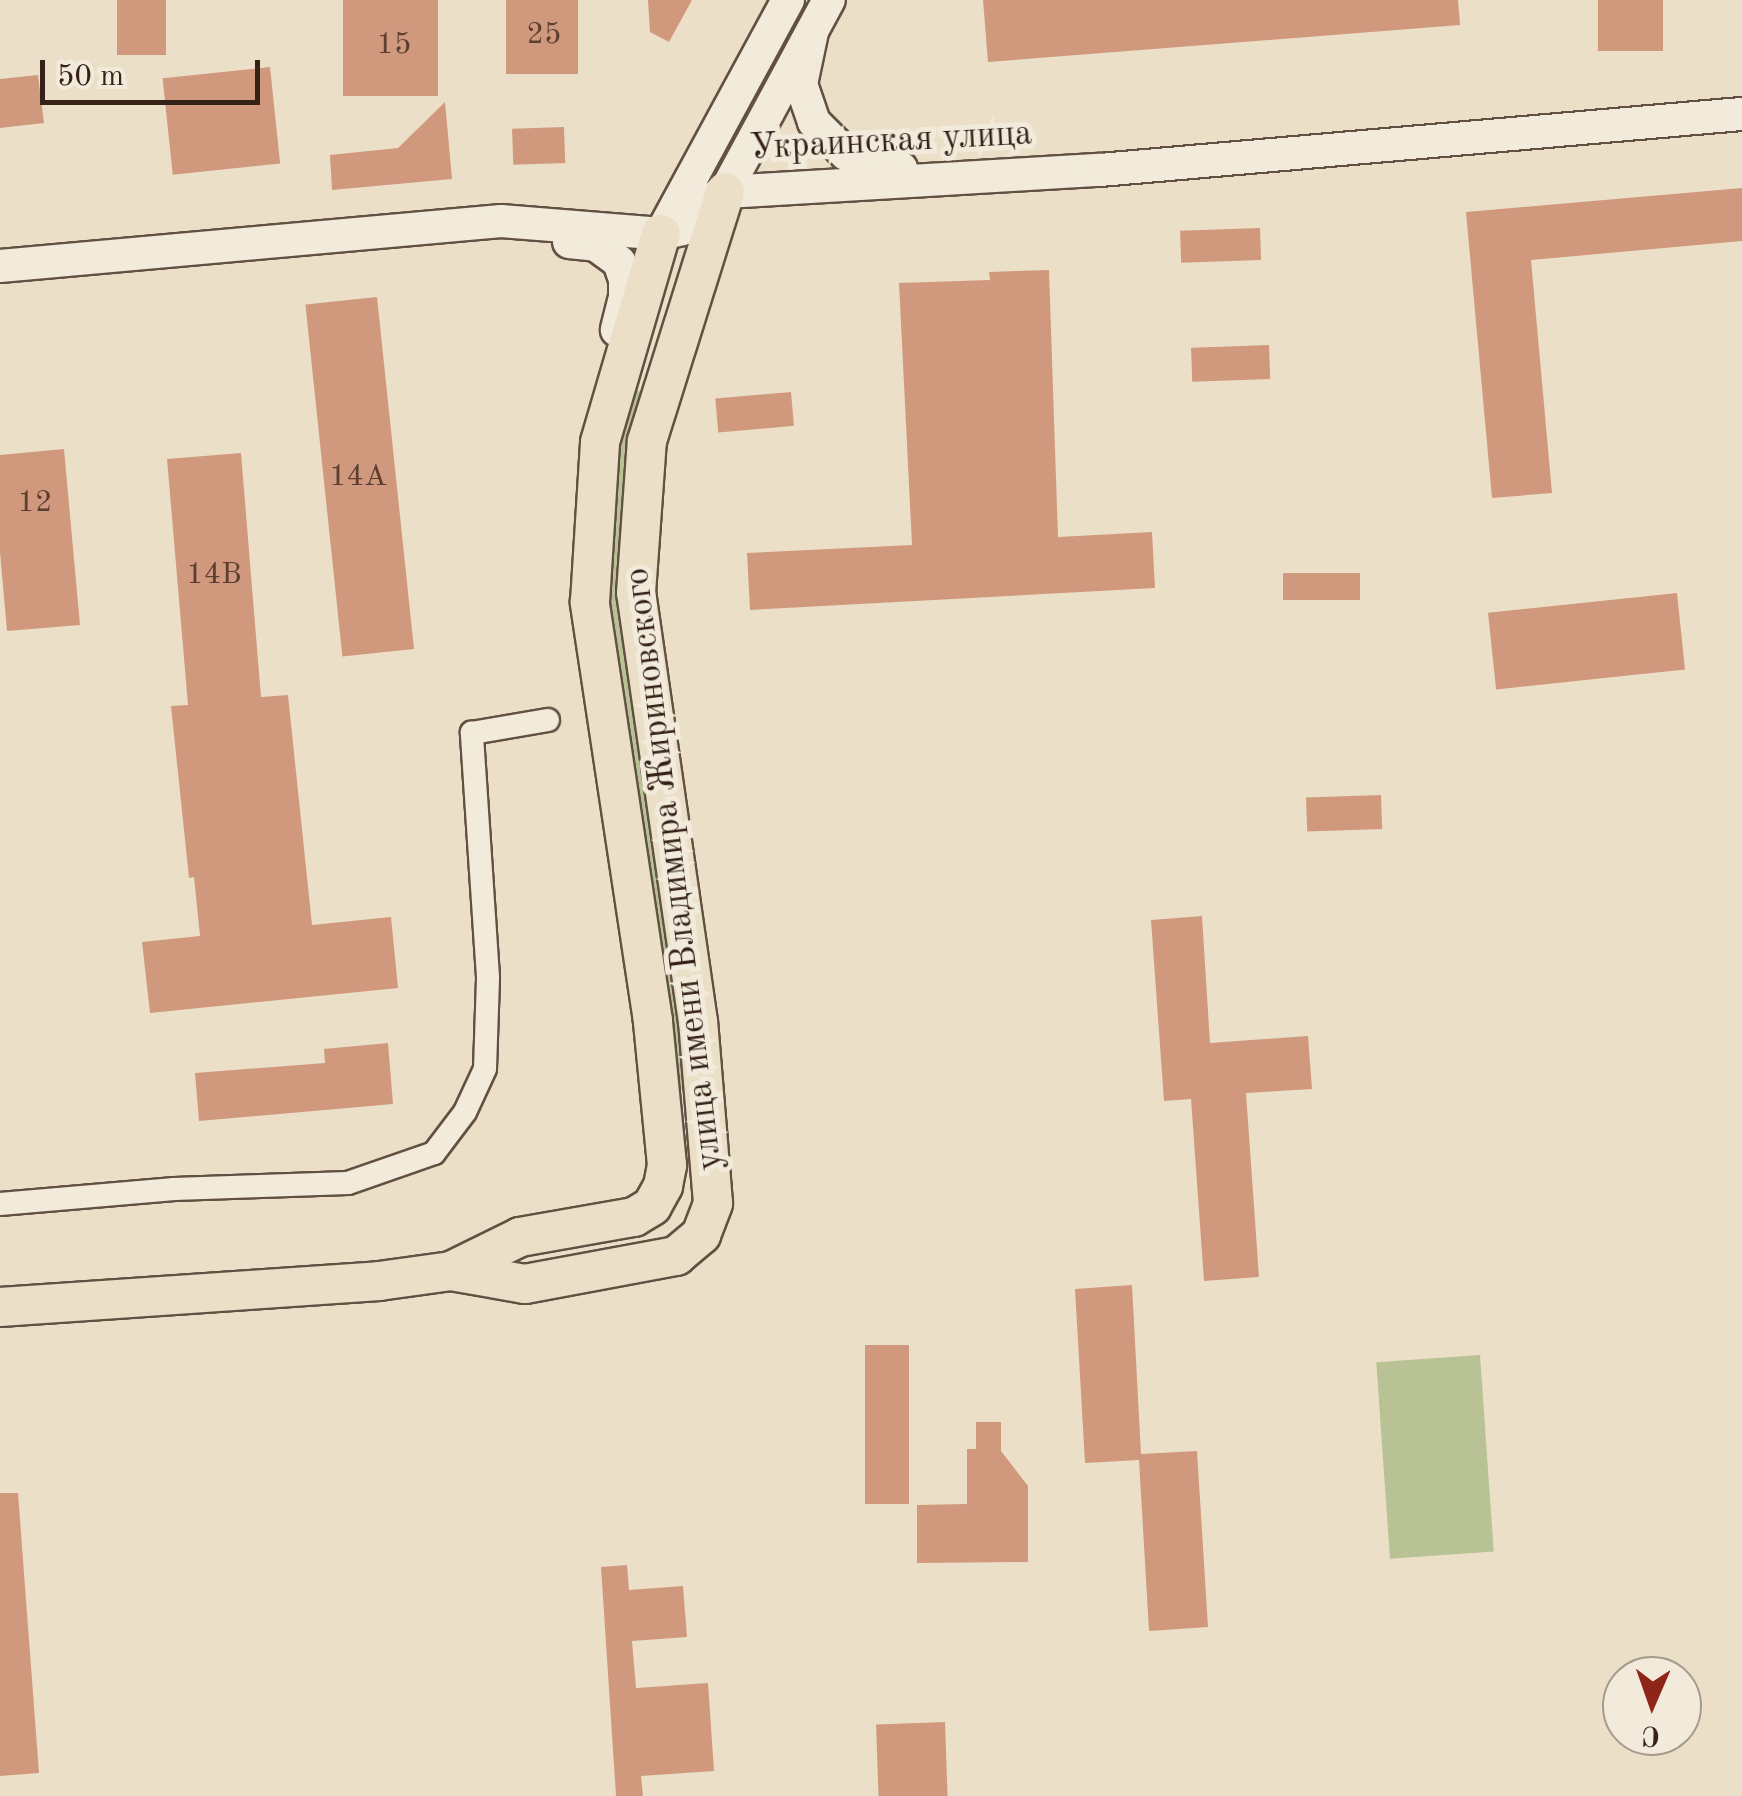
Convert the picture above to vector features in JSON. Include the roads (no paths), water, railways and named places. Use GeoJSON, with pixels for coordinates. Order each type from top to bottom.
{"type":"FeatureCollection","features":[{"type":"Feature","properties":{"kind":"main road"},"geometry":{"type":"LineString","coordinates":[[0,266],[501,221],[661,234],[788,0]]}},
{"type":"Feature","properties":{"kind":"main road"},"geometry":{"type":"LineString","coordinates":[[725,192],[829,0]]}},
{"type":"Feature","properties":{"kind":"main road"},"geometry":{"type":"LineString","coordinates":[[812,32],[802,64],[806,103],[818,127],[846,154],[886,168],[1014,164],[1100,170]]}},
{"type":"Feature","properties":{"kind":"main road","name":"Украинская улица"},"geometry":{"type":"LineString","coordinates":[[661,234],[682,229],[704,203],[725,192],[1100,170],[1742,114]]}},
{"type":"Feature","properties":{"kind":"main road","name":"улица имени Владимира Жириновского"},"geometry":{"type":"LineString","coordinates":[[451,1271],[525,1284],[676,1256],[701,1235],[713,1203],[698,1022],[636,593],[647,441],[725,192]]}},
{"type":"Feature","properties":{"kind":"main road"},"geometry":{"type":"LineString","coordinates":[[430,228],[596,245],[619,262],[626,279],[625,298],[603,383],[600,442]]}},
{"type":"Feature","properties":{"kind":"main road","name":"улица имени Владимира Жириновского"},"geometry":{"type":"LineString","coordinates":[[0,1308],[379,1282],[451,1271],[520,1237],[634,1217],[652,1206],[665,1176],[653,1020],[590,602],[600,442],[661,234]]}},
{"type":"Feature","properties":{"kind":"street"},"geometry":{"type":"LineString","coordinates":[[0,1204],[174,1189],[348,1183],[434,1153],[465,1112],[485,1069],[488,977],[472,733],[548,720]]}}]}
